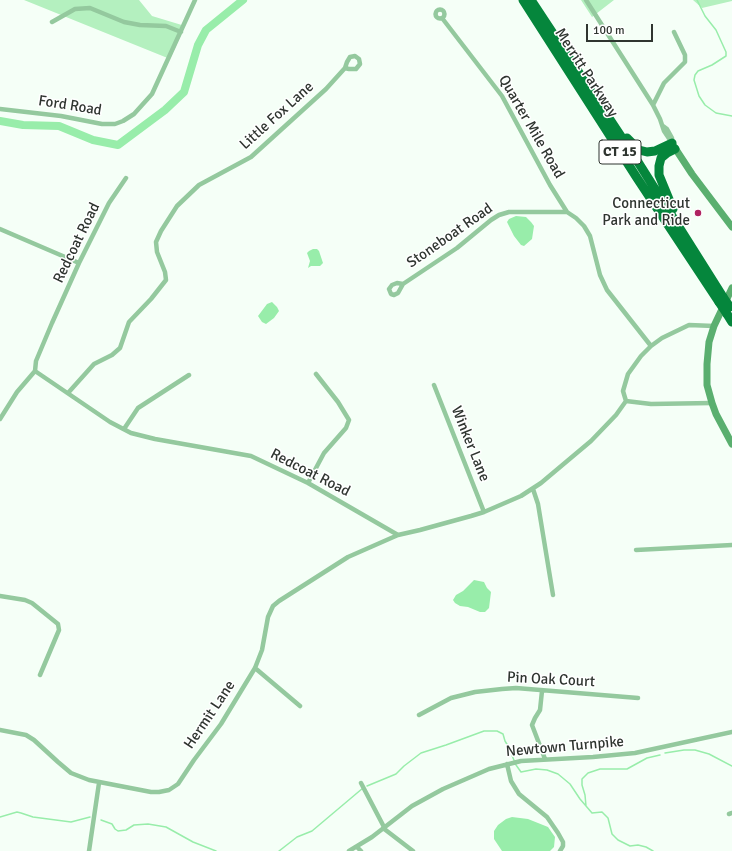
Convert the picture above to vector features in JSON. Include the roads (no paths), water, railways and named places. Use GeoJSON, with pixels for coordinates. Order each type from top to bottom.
{"type":"FeatureCollection","features":[{"type":"Feature","properties":{"kind":"highway","name":"Merritt Parkway"},"geometry":{"type":"LineString","coordinates":[[523,0],[636,178],[730,310],[732,322]]}},
{"type":"Feature","properties":{"kind":"highway","name":"Merritt Parkway"},"geometry":{"type":"LineString","coordinates":[[531,0],[694,250],[721,299]]}},
{"type":"Feature","properties":{"kind":"highway"},"geometry":{"type":"LineString","coordinates":[[576,67],[619,128],[631,143],[639,150],[655,152],[674,146]]}},
{"type":"Feature","properties":{"kind":"highway"},"geometry":{"type":"LineString","coordinates":[[674,146],[661,158],[659,166],[660,175],[676,216],[694,250]]}},
{"type":"Feature","properties":{"kind":"main road"},"geometry":{"type":"LineString","coordinates":[[674,146],[732,227]]}},
{"type":"Feature","properties":{"kind":"main road"},"geometry":{"type":"LineString","coordinates":[[732,288],[714,326],[709,342],[707,364],[707,385],[712,403],[716,414],[732,444]]}},
{"type":"Feature","properties":{"kind":"street","name":"Ford Road"},"geometry":{"type":"LineString","coordinates":[[0,109],[61,116],[102,124],[115,124],[123,121],[134,114],[152,94],[196,0]]}},
{"type":"Feature","properties":{"kind":"street"},"geometry":{"type":"LineString","coordinates":[[586,0],[653,105],[664,131],[674,146]]}},
{"type":"Feature","properties":{"kind":"street"},"geometry":{"type":"LineString","coordinates":[[52,22],[75,9],[90,8],[124,22],[140,25],[166,26],[181,32]]}},
{"type":"Feature","properties":{"kind":"street","name":"Quarter Mile Road"},"geometry":{"type":"LineString","coordinates":[[442,18],[502,96],[550,185],[567,212]]}},
{"type":"Feature","properties":{"kind":"street"},"geometry":{"type":"LineString","coordinates":[[653,105],[664,83],[685,62],[684,55],[674,32]]}},
{"type":"Feature","properties":{"kind":"street","name":"Little Fox Lane"},"geometry":{"type":"LineString","coordinates":[[68,393],[94,364],[112,355],[120,348],[129,322],[151,299],[166,280],[165,272],[157,252],[156,242],[161,231],[181,202],[199,185],[251,157],[326,89],[345,68]]}},
{"type":"Feature","properties":{"kind":"street","name":"Redcoat Road"},"geometry":{"type":"LineString","coordinates":[[126,178],[109,203],[79,263],[41,348],[36,361],[35,371],[110,422],[130,433],[155,439],[251,456],[308,483],[398,535]]}},
{"type":"Feature","properties":{"kind":"street","name":"Stoneboat Road"},"geometry":{"type":"LineString","coordinates":[[403,284],[457,248],[499,215],[509,212],[567,212]]}},
{"type":"Feature","properties":{"kind":"street"},"geometry":{"type":"LineString","coordinates":[[567,212],[584,226],[590,236],[600,275],[607,290],[651,346]]}},
{"type":"Feature","properties":{"kind":"street"},"geometry":{"type":"LineString","coordinates":[[0,229],[79,263]]}},
{"type":"Feature","properties":{"kind":"street"},"geometry":{"type":"LineString","coordinates":[[626,401],[623,391],[628,374],[641,356],[651,346],[662,338],[689,325],[714,326]]}},
{"type":"Feature","properties":{"kind":"street"},"geometry":{"type":"LineString","coordinates":[[0,419],[17,392],[35,371]]}},
{"type":"Feature","properties":{"kind":"street"},"geometry":{"type":"LineString","coordinates":[[308,483],[324,453],[346,428],[348,420],[338,402],[316,374]]}},
{"type":"Feature","properties":{"kind":"street"},"geometry":{"type":"LineString","coordinates":[[124,429],[138,408],[189,376]]}},
{"type":"Feature","properties":{"kind":"street","name":"Winker Lane"},"geometry":{"type":"LineString","coordinates":[[434,385],[484,512]]}},
{"type":"Feature","properties":{"kind":"street"},"geometry":{"type":"LineString","coordinates":[[626,401],[651,404],[712,403]]}},
{"type":"Feature","properties":{"kind":"street"},"geometry":{"type":"LineString","coordinates":[[398,535],[484,512],[509,502],[533,489],[606,427],[626,401]]}},
{"type":"Feature","properties":{"kind":"street"},"geometry":{"type":"LineString","coordinates":[[533,489],[538,504],[553,595]]}},
{"type":"Feature","properties":{"kind":"street","name":"Hermit Lane"},"geometry":{"type":"LineString","coordinates":[[0,730],[26,735],[34,740],[72,773],[99,783],[118,785],[151,792],[164,792],[178,784],[221,724],[255,668],[262,650],[268,617],[273,606],[278,601],[348,557],[398,535]]}},
{"type":"Feature","properties":{"kind":"street"},"geometry":{"type":"LineString","coordinates":[[636,550],[732,545]]}},
{"type":"Feature","properties":{"kind":"street"},"geometry":{"type":"LineString","coordinates":[[0,596],[25,600],[32,603],[58,624],[59,630],[40,675]]}},
{"type":"Feature","properties":{"kind":"street"},"geometry":{"type":"LineString","coordinates":[[255,668],[300,706]]}},
{"type":"Feature","properties":{"kind":"street","name":"Pin Oak Court"},"geometry":{"type":"LineString","coordinates":[[419,715],[451,698],[475,692],[516,688],[638,698]]}},
{"type":"Feature","properties":{"kind":"street"},"geometry":{"type":"LineString","coordinates":[[542,691],[540,710],[532,725],[545,759]]}},
{"type":"Feature","properties":{"kind":"street","name":"Newtown Turnpike"},"geometry":{"type":"LineString","coordinates":[[349,851],[357,847],[412,806],[443,789],[489,768],[515,762],[635,753],[732,732]]}},
{"type":"Feature","properties":{"kind":"street"},"geometry":{"type":"LineString","coordinates":[[507,764],[511,781],[519,794],[547,816],[558,833],[563,846],[560,851]]}},
{"type":"Feature","properties":{"kind":"street"},"geometry":{"type":"LineString","coordinates":[[89,851],[99,783]]}},
{"type":"Feature","properties":{"kind":"street"},"geometry":{"type":"LineString","coordinates":[[362,783],[383,828],[412,851]]}},
{"type":"Feature","properties":{"kind":"street"},"geometry":{"type":"LineString","coordinates":[[357,847],[362,851]]}},
{"type":"Feature","properties":{"kind":"waterway"},"geometry":{"type":"LineString","coordinates":[[0,121],[23,125],[59,126],[93,140],[118,145],[165,110],[184,92],[198,45],[206,30],[243,0]]}},
{"type":"Feature","properties":{"kind":"waterway"},"geometry":{"type":"LineString","coordinates":[[697,0],[705,16],[716,30],[726,52],[726,56],[712,65],[698,71],[694,80],[699,96],[705,105],[716,113],[732,116]]}},
{"type":"Feature","properties":{"kind":"waterway"},"geometry":{"type":"LineString","coordinates":[[367,786],[396,774],[421,753],[484,731],[497,731],[503,734],[516,765],[521,772],[536,769],[547,770],[558,774],[570,784],[592,813],[602,812],[608,818],[612,834],[618,840],[630,846],[638,845],[653,851]]}},
{"type":"Feature","properties":{"kind":"waterway"},"geometry":{"type":"LineString","coordinates":[[665,753],[695,750],[709,754],[732,766]]}},
{"type":"Feature","properties":{"kind":"waterway"},"geometry":{"type":"LineString","coordinates":[[586,806],[582,779],[588,773],[600,769],[627,769],[647,758],[660,755]]}},
{"type":"Feature","properties":{"kind":"waterway"},"geometry":{"type":"LineString","coordinates":[[279,851],[297,837],[312,831],[363,788]]}},
{"type":"Feature","properties":{"kind":"waterway"},"geometry":{"type":"LineString","coordinates":[[0,817],[17,812],[33,817],[71,822],[90,817]]}},
{"type":"Feature","properties":{"kind":"waterway"},"geometry":{"type":"LineString","coordinates":[[101,820],[112,824],[118,831],[126,830],[134,825],[148,824],[166,827],[193,842],[216,851]]}},
{"type":"Feature","properties":{"kind":"place","name":"Connecticut Park and Ride"},"geometry":{"type":"Point","coordinates":[698,213]}}]}
